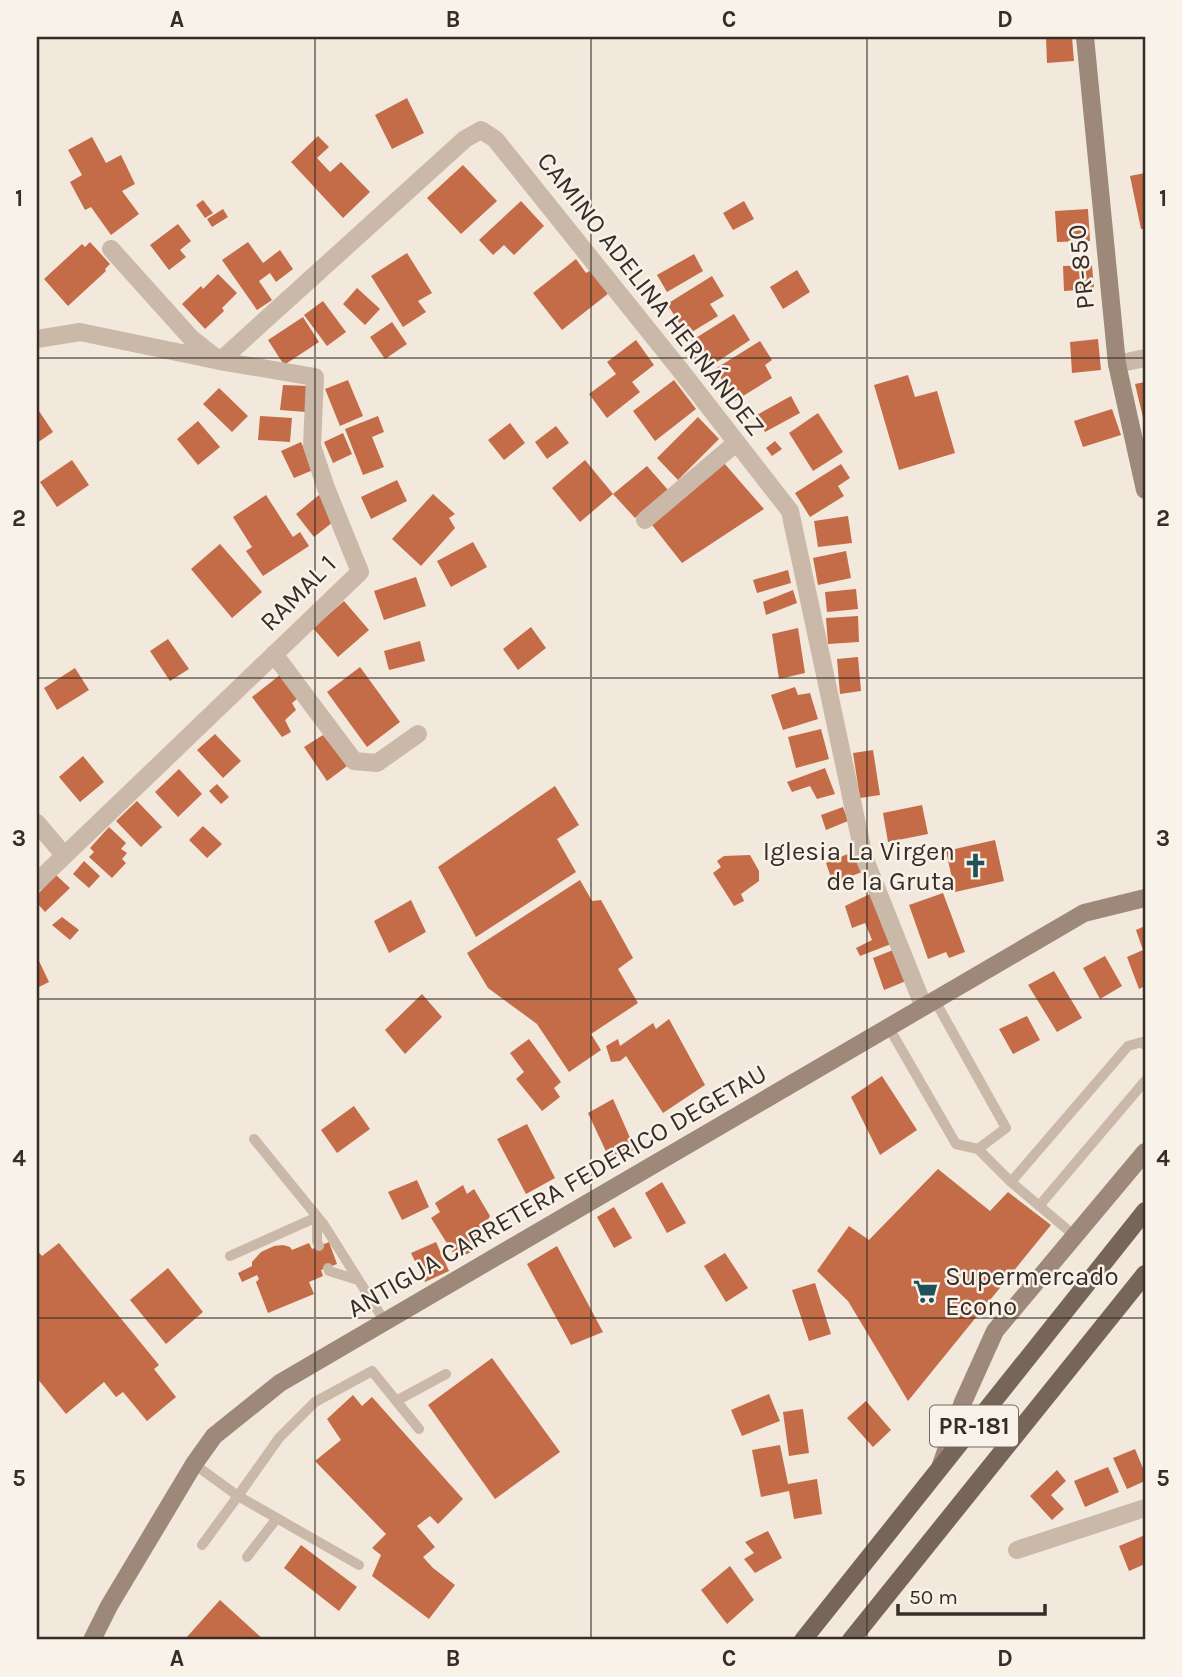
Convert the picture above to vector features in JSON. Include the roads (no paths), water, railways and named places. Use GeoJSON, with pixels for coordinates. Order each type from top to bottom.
{"type":"FeatureCollection","features":[{"type":"Feature","properties":{"kind":"main road","name":"PR-181"},"geometry":{"type":"LineString","coordinates":[[803,1640],[1145,1211]]}},
{"type":"Feature","properties":{"kind":"main road","name":"PR-181"},"geometry":{"type":"LineString","coordinates":[[851,1640],[1145,1274]]}},
{"type":"Feature","properties":{"kind":"street","name":"PR-850"},"geometry":{"type":"LineString","coordinates":[[1085,37],[1117,364],[1145,490]]}},
{"type":"Feature","properties":{"kind":"street","name":"CAMINO ADELINA HERNÁNDEZ"},"geometry":{"type":"LineString","coordinates":[[220,360],[465,139],[481,130],[495,139],[673,360],[790,511],[864,857],[929,1002]]}},
{"type":"Feature","properties":{"kind":"street","name":"RAMAL 1"},"geometry":{"type":"LineString","coordinates":[[37,882],[360,572],[312,446],[315,377],[220,360],[191,338],[111,249]]}},
{"type":"Feature","properties":{"kind":"street"},"geometry":{"type":"LineString","coordinates":[[37,339],[80,332],[220,360]]}},
{"type":"Feature","properties":{"kind":"street"},"geometry":{"type":"LineString","coordinates":[[1117,364],[1145,358]]}},
{"type":"Feature","properties":{"kind":"street"},"geometry":{"type":"LineString","coordinates":[[645,520],[736,443]]}},
{"type":"Feature","properties":{"kind":"street"},"geometry":{"type":"LineString","coordinates":[[274,654],[354,761],[377,763],[418,734]]}},
{"type":"Feature","properties":{"kind":"street"},"geometry":{"type":"LineString","coordinates":[[37,823],[64,855]]}},
{"type":"Feature","properties":{"kind":"street","name":"ANTIGUA CARRETERA FEDERICO DEGETAU"},"geometry":{"type":"LineString","coordinates":[[92,1640],[109,1606],[194,1464],[214,1436],[280,1383],[1084,913],[1145,898]]}},
{"type":"Feature","properties":{"kind":"street"},"geometry":{"type":"LineString","coordinates":[[940,1469],[963,1402],[995,1331],[1145,1152]]}},
{"type":"Feature","properties":{"kind":"street"},"geometry":{"type":"LineString","coordinates":[[1017,1550],[1145,1508]]}},
{"type":"Feature","properties":{"kind":"lane"},"geometry":{"type":"LineString","coordinates":[[929,1002],[1006,1128],[978,1149]]}},
{"type":"Feature","properties":{"kind":"lane"},"geometry":{"type":"LineString","coordinates":[[888,1026],[956,1144],[978,1149],[1011,1182],[1075,1236]]}},
{"type":"Feature","properties":{"kind":"lane"},"geometry":{"type":"LineString","coordinates":[[1011,1182],[1128,1046],[1142,1042],[1145,1045]]}},
{"type":"Feature","properties":{"kind":"lane"},"geometry":{"type":"LineString","coordinates":[[1039,1206],[1145,1081]]}},
{"type":"Feature","properties":{"kind":"lane"},"geometry":{"type":"LineString","coordinates":[[254,1139],[317,1217],[385,1322]]}},
{"type":"Feature","properties":{"kind":"lane"},"geometry":{"type":"LineString","coordinates":[[317,1217],[319,1246]]}},
{"type":"Feature","properties":{"kind":"lane"},"geometry":{"type":"LineString","coordinates":[[230,1256],[317,1217]]}},
{"type":"Feature","properties":{"kind":"lane"},"geometry":{"type":"LineString","coordinates":[[328,1268],[329,1271],[358,1280]]}},
{"type":"Feature","properties":{"kind":"lane"},"geometry":{"type":"LineString","coordinates":[[202,1545],[279,1438],[315,1402],[372,1371],[419,1429]]}},
{"type":"Feature","properties":{"kind":"lane"},"geometry":{"type":"LineString","coordinates":[[396,1401],[446,1374]]}},
{"type":"Feature","properties":{"kind":"lane"},"geometry":{"type":"LineString","coordinates":[[194,1464],[238,1496],[359,1565]]}},
{"type":"Feature","properties":{"kind":"lane"},"geometry":{"type":"LineString","coordinates":[[247,1557],[277,1518]]}},
{"type":"Feature","properties":{"kind":"place","name":"Iglesia La Virgen de la Gruta"},"geometry":{"type":"Point","coordinates":[975,866]}},
{"type":"Feature","properties":{"kind":"place","name":"Supermercado Econo"},"geometry":{"type":"Point","coordinates":[925,1291]}}]}
